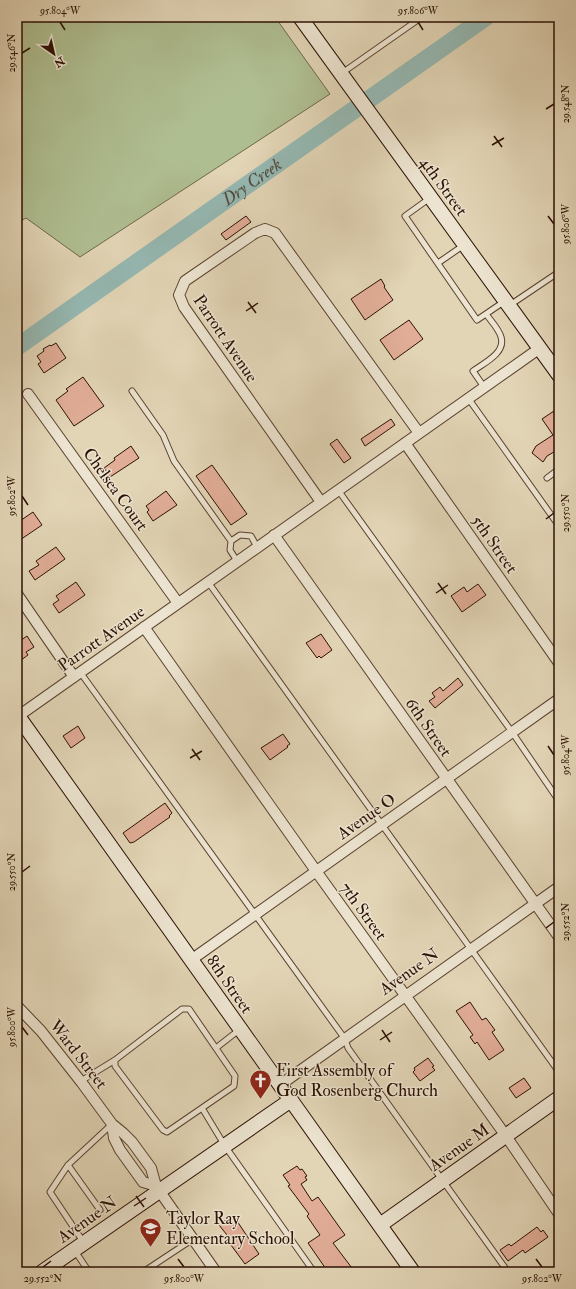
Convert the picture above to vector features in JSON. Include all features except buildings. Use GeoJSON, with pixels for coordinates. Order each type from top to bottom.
{"type":"FeatureCollection","features":[{"type":"Feature","properties":{"kind":"street","name":"4th Street"},"geometry":{"type":"LineString","coordinates":[[300,17],[559,375]]}},
{"type":"Feature","properties":{"kind":"street","name":"Parrott Avenue"},"geometry":{"type":"LineString","coordinates":[[321,502],[184,308],[179,295],[185,281],[255,233],[265,229],[275,233],[419,433]]}},
{"type":"Feature","properties":{"kind":"street","name":"Parrott Avenue"},"geometry":{"type":"LineString","coordinates":[[17,716],[540,348]]}},
{"type":"Feature","properties":{"kind":"street","name":"Chelsea Court"},"geometry":{"type":"LineString","coordinates":[[28,394],[178,603]]}},
{"type":"Feature","properties":{"kind":"street","name":"5th Street"},"geometry":{"type":"LineString","coordinates":[[405,443],[559,663]]}},
{"type":"Feature","properties":{"kind":"street","name":"6th Street"},"geometry":{"type":"LineString","coordinates":[[274,535],[559,937]]}},
{"type":"Feature","properties":{"kind":"street"},"geometry":{"type":"LineString","coordinates":[[17,594],[77,674]]}},
{"type":"Feature","properties":{"kind":"street","name":"7th Street"},"geometry":{"type":"LineString","coordinates":[[144,627],[316,871],[506,1136],[559,1214]]}},
{"type":"Feature","properties":{"kind":"street","name":"Avenue O"},"geometry":{"type":"LineString","coordinates":[[191,960],[559,699]]}},
{"type":"Feature","properties":{"kind":"street","name":"8th Street"},"geometry":{"type":"LineString","coordinates":[[17,716],[413,1272]]}},
{"type":"Feature","properties":{"kind":"street","name":"Avenue N"},"geometry":{"type":"LineString","coordinates":[[280,1085],[559,887]]}},
{"type":"Feature","properties":{"kind":"street","name":"Ward Street"},"geometry":{"type":"LineString","coordinates":[[17,1006],[41,1031],[112,1124],[132,1142],[151,1168],[158,1188],[216,1272]]}},
{"type":"Feature","properties":{"kind":"street","name":"Avenue M"},"geometry":{"type":"LineString","coordinates":[[380,1225],[559,1098]]}},
{"type":"Feature","properties":{"kind":"street","name":"Avenue N"},"geometry":{"type":"LineString","coordinates":[[42,1272],[79,1247],[158,1188],[225,1146],[291,1100]]}},
{"type":"Feature","properties":{"kind":"street","name":"Ward Street"},"geometry":{"type":"LineString","coordinates":[[112,1124],[114,1138],[120,1150],[142,1182],[158,1188]]}},
{"type":"Feature","properties":{"kind":"lane"},"geometry":{"type":"LineString","coordinates":[[341,74],[422,17]]}},
{"type":"Feature","properties":{"kind":"lane"},"geometry":{"type":"LineString","coordinates":[[431,198],[405,216],[477,320],[559,272]]}},
{"type":"Feature","properties":{"kind":"lane"},"geometry":{"type":"LineString","coordinates":[[438,263],[464,244]]}},
{"type":"Feature","properties":{"kind":"lane"},"geometry":{"type":"LineString","coordinates":[[484,387],[473,371],[499,352],[502,341],[501,336],[486,314]]}},
{"type":"Feature","properties":{"kind":"lane"},"geometry":{"type":"LineString","coordinates":[[132,391],[163,435],[174,461],[231,541],[230,550],[237,561]]}},
{"type":"Feature","properties":{"kind":"lane"},"geometry":{"type":"LineString","coordinates":[[468,398],[559,526]]}},
{"type":"Feature","properties":{"kind":"lane"},"geometry":{"type":"LineString","coordinates":[[547,478],[559,469]]}},
{"type":"Feature","properties":{"kind":"lane"},"geometry":{"type":"LineString","coordinates":[[338,490],[512,732],[559,801]]}},
{"type":"Feature","properties":{"kind":"lane"},"geometry":{"type":"LineString","coordinates":[[231,541],[240,535],[251,536],[258,547]]}},
{"type":"Feature","properties":{"kind":"lane"},"geometry":{"type":"LineString","coordinates":[[208,582],[559,1072]]}},
{"type":"Feature","properties":{"kind":"lane"},"geometry":{"type":"LineString","coordinates":[[77,674],[345,1039],[348,1048],[508,1272]]}},
{"type":"Feature","properties":{"kind":"lane"},"geometry":{"type":"LineString","coordinates":[[81,1082],[115,1060],[182,1009],[189,1009],[235,1076],[234,1086],[167,1132],[163,1130],[114,1066],[115,1060]]}},
{"type":"Feature","properties":{"kind":"lane"},"geometry":{"type":"LineString","coordinates":[[216,1048],[241,1029]]}},
{"type":"Feature","properties":{"kind":"lane"},"geometry":{"type":"LineString","coordinates":[[202,1108],[225,1146],[314,1272]]}},
{"type":"Feature","properties":{"kind":"lane"},"geometry":{"type":"LineString","coordinates":[[89,1272],[79,1247],[50,1192],[68,1165],[112,1124]]}},
{"type":"Feature","properties":{"kind":"lane"},"geometry":{"type":"LineString","coordinates":[[68,1165],[100,1210]]}},
{"type":"Feature","properties":{"kind":"lane"},"geometry":{"type":"LineString","coordinates":[[147,1271],[193,1239]]}},
{"type":"Feature","properties":{"kind":"green space"},"geometry":{"type":"Polygon","coordinates":[[[17,17],[275,17],[330,94],[80,257],[26,218],[17,223],[17,17]]]}},
{"type":"Feature","properties":{"kind":"waterway","name":"Dry Creek"},"geometry":{"type":"LineString","coordinates":[[17,347],[486,17]]}},
{"type":"Feature","properties":{"kind":"place","name":"First Assembly of God Rosenberg Church"},"geometry":{"type":"Point","coordinates":[261,1100]}},
{"type":"Feature","properties":{"kind":"place","name":"Taylor Ray Elementary School"},"geometry":{"type":"Point","coordinates":[150,1248]}}]}
